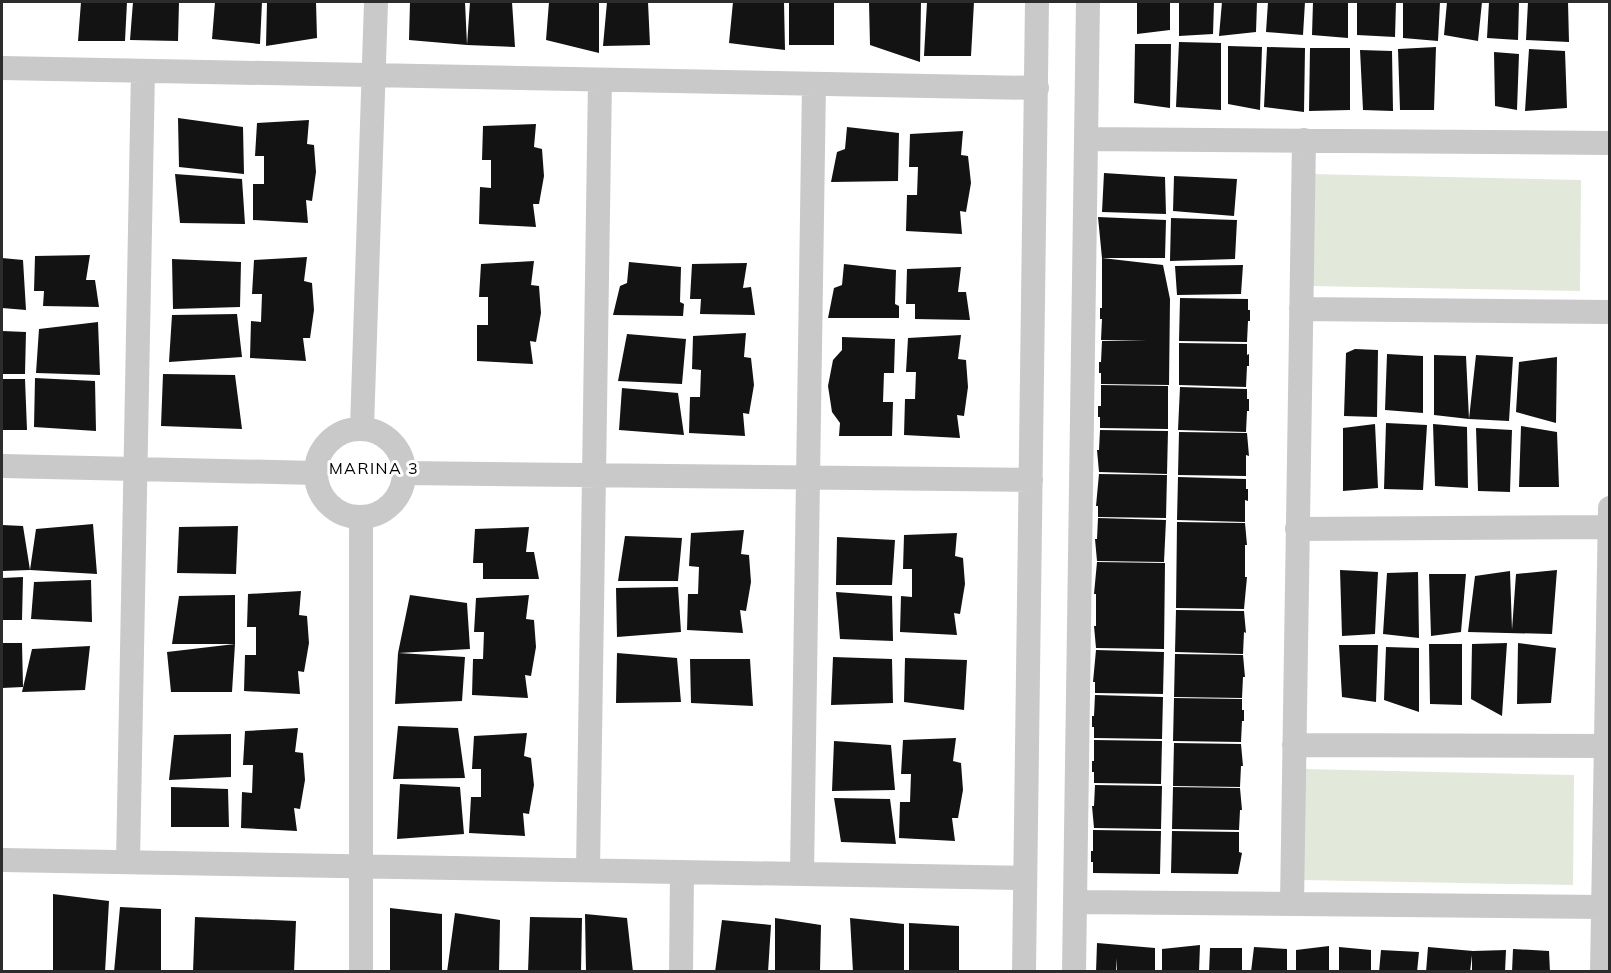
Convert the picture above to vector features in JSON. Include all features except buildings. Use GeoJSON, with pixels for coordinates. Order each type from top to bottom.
{"type":"FeatureCollection","features":[{"type":"Feature","properties":{"kind":"street"},"geometry":{"type":"LineString","coordinates":[[362,428],[376,2]]}},
{"type":"Feature","properties":{"kind":"street"},"geometry":{"type":"LineString","coordinates":[[1024,972],[1037,2]]}},
{"type":"Feature","properties":{"kind":"street"},"geometry":{"type":"LineString","coordinates":[[1074,972],[1088,2]]}},
{"type":"Feature","properties":{"kind":"street"},"geometry":{"type":"LineString","coordinates":[[2,68],[1036,88]]}},
{"type":"Feature","properties":{"kind":"street"},"geometry":{"type":"LineString","coordinates":[[128,862],[143,71]]}},
{"type":"Feature","properties":{"kind":"street"},"geometry":{"type":"LineString","coordinates":[[588,870],[600,80]]}},
{"type":"Feature","properties":{"kind":"street"},"geometry":{"type":"LineString","coordinates":[[802,874],[814,84]]}},
{"type":"Feature","properties":{"kind":"street"},"geometry":{"type":"LineString","coordinates":[[1086,139],[1610,143]]}},
{"type":"Feature","properties":{"kind":"street"},"geometry":{"type":"LineString","coordinates":[[1292,904],[1304,140]]}},
{"type":"Feature","properties":{"kind":"street"},"geometry":{"type":"LineString","coordinates":[[1301,309],[1610,312]]}},
{"type":"Feature","properties":{"kind":"street"},"geometry":{"type":"LineString","coordinates":[[362,428],[388,437],[397,447],[403,460],[405,473],[403,487],[387,509],[361,518],[347,516],[324,500],[318,487],[316,473],[318,459],[325,446],[335,436],[348,430],[362,428]]}},
{"type":"Feature","properties":{"kind":"street"},"geometry":{"type":"LineString","coordinates":[[2,466],[316,473]]}},
{"type":"Feature","properties":{"kind":"street"},"geometry":{"type":"LineString","coordinates":[[405,473],[1031,480]]}},
{"type":"Feature","properties":{"kind":"street"},"geometry":{"type":"LineString","coordinates":[[1602,972],[1610,508]]}},
{"type":"Feature","properties":{"kind":"street"},"geometry":{"type":"LineString","coordinates":[[361,518],[361,972]]}},
{"type":"Feature","properties":{"kind":"street"},"geometry":{"type":"LineString","coordinates":[[1298,529],[1610,527]]}},
{"type":"Feature","properties":{"kind":"street"},"geometry":{"type":"LineString","coordinates":[[1294,745],[1605,746]]}},
{"type":"Feature","properties":{"kind":"street"},"geometry":{"type":"LineString","coordinates":[[2,860],[1026,878]]}},
{"type":"Feature","properties":{"kind":"street"},"geometry":{"type":"LineString","coordinates":[[681,972],[682,872]]}},
{"type":"Feature","properties":{"kind":"street"},"geometry":{"type":"LineString","coordinates":[[1075,902],[1603,907]]}},
{"type":"Feature","properties":{"kind":"shaded area"},"geometry":{"type":"Polygon","coordinates":[[[1310,174],[1581,180],[1580,291],[1309,286],[1310,174]]]}},
{"type":"Feature","properties":{"kind":"shaded area"},"geometry":{"type":"Polygon","coordinates":[[[1304,769],[1574,775],[1573,885],[1302,880],[1304,769]]]}},
{"type":"Feature","properties":{"kind":"district","name":"MARINA 3"},"geometry":{"type":"Point","coordinates":[374,468]}}]}
